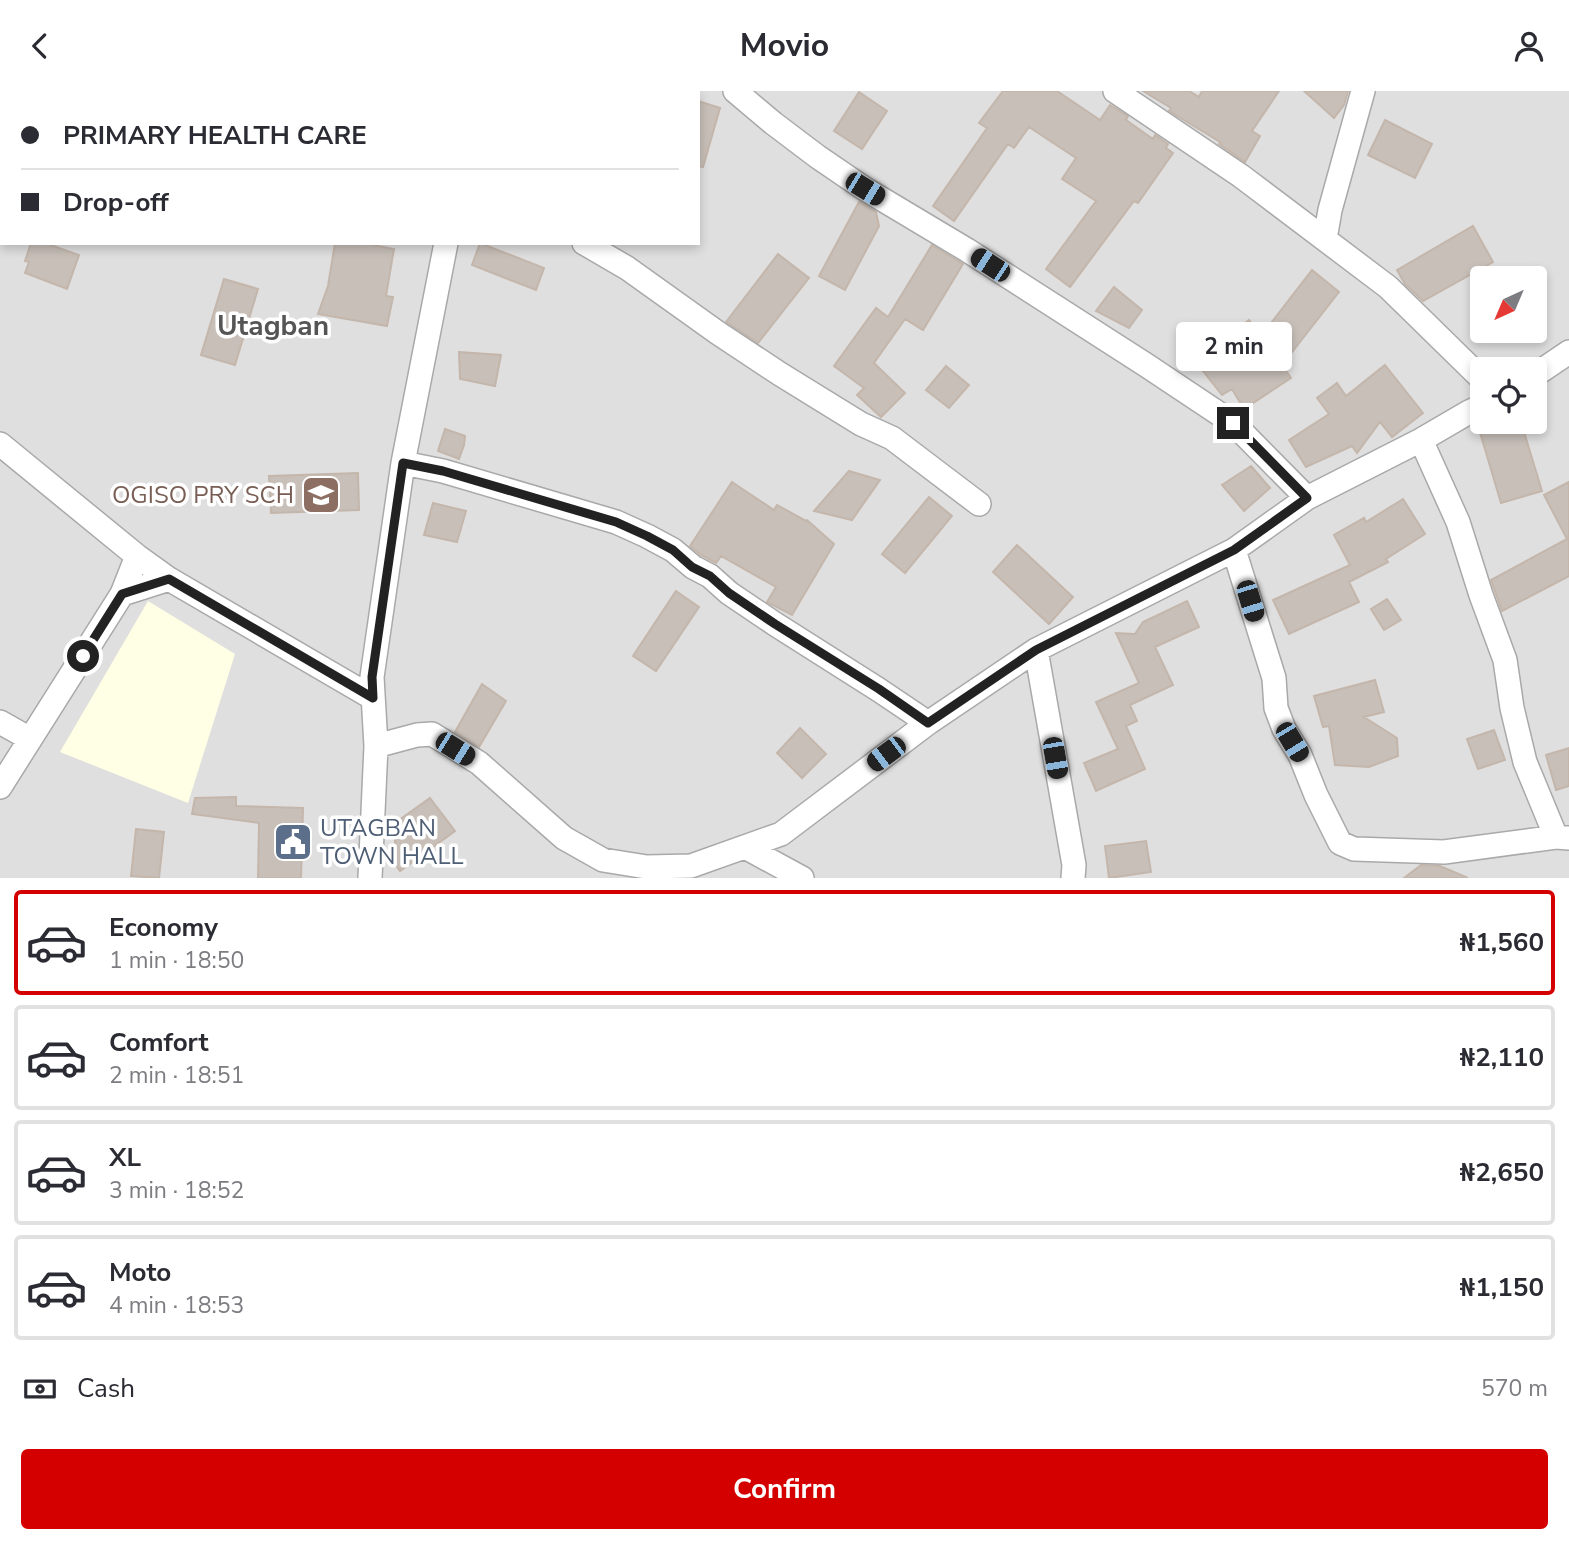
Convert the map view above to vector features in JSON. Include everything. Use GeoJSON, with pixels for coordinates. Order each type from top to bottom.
{"type":"FeatureCollection","features":[{"type":"Feature","properties":{"kind":"street"},"geometry":{"type":"LineString","coordinates":[[735,91],[818,157],[865,189],[967,250],[1233,423],[1307,498]]}},
{"type":"Feature","properties":{"kind":"street"},"geometry":{"type":"LineString","coordinates":[[1115,91],[1241,176],[1388,287],[1470,367]]}},
{"type":"Feature","properties":{"kind":"street"},"geometry":{"type":"LineString","coordinates":[[1325,239],[1333,198],[1363,91]]}},
{"type":"Feature","properties":{"kind":"street"},"geometry":{"type":"LineString","coordinates":[[370,878],[376,746],[372,677],[403,463],[446,245]]}},
{"type":"Feature","properties":{"kind":"street"},"geometry":{"type":"LineString","coordinates":[[588,245],[628,268],[780,374],[861,425],[892,438],[978,504]]}},
{"type":"Feature","properties":{"kind":"street"},"geometry":{"type":"LineString","coordinates":[[1547,367],[1569,352]]}},
{"type":"Feature","properties":{"kind":"street"},"geometry":{"type":"LineString","coordinates":[[376,746],[417,735],[432,734],[479,763],[564,838],[603,860],[647,867],[691,866],[781,834],[928,723],[1036,650],[1234,550],[1307,498],[1421,440],[1470,412]]}},
{"type":"Feature","properties":{"kind":"street"},"geometry":{"type":"LineString","coordinates":[[1234,550],[1274,678],[1276,708],[1340,843],[1354,849],[1444,852],[1563,838],[1525,762],[1505,660],[1458,521],[1421,440]]}},
{"type":"Feature","properties":{"kind":"street"},"geometry":{"type":"LineString","coordinates":[[0,444],[169,579],[373,698]]}},
{"type":"Feature","properties":{"kind":"street"},"geometry":{"type":"LineString","coordinates":[[403,463],[443,471],[616,522],[647,536],[673,550],[729,593],[928,723]]}},
{"type":"Feature","properties":{"kind":"street"},"geometry":{"type":"LineString","coordinates":[[0,786],[122,594],[137,556]]}},
{"type":"Feature","properties":{"kind":"street"},"geometry":{"type":"LineString","coordinates":[[122,594],[169,579]]}},
{"type":"Feature","properties":{"kind":"street"},"geometry":{"type":"LineString","coordinates":[[1036,650],[1074,865],[1073,878]]}},
{"type":"Feature","properties":{"kind":"street"},"geometry":{"type":"LineString","coordinates":[[0,722],[30,739]]}},
{"type":"Feature","properties":{"kind":"street"},"geometry":{"type":"LineString","coordinates":[[745,847],[802,878]]}},
{"type":"Feature","properties":{"kind":"shaded area"},"geometry":{"type":"Polygon","coordinates":[[[700,91],[1569,91],[1569,878],[0,878],[0,245],[700,245],[700,91]]]}},
{"type":"Feature","properties":{"kind":"shaded area"},"geometry":{"type":"Polygon","coordinates":[[[148,601],[235,654],[188,803],[60,752],[148,601]]]}},
{"type":"Feature","properties":{"kind":"building"},"geometry":{"type":"Polygon","coordinates":[[[1003,91],[1057,91],[1100,120],[1110,105],[1128,116],[1126,120],[1153,139],[1155,135],[1168,144],[1166,148],[1173,153],[1138,203],[1134,201],[1070,287],[1046,269],[1096,201],[1062,179],[1076,158],[1029,127],[1014,148],[1008,144],[954,221],[933,206],[987,128],[979,123],[1003,91]]]}},
{"type":"Feature","properties":{"kind":"building"},"geometry":{"type":"Polygon","coordinates":[[[1143,91],[1189,91],[1199,97],[1202,91],[1279,91],[1252,131],[1260,136],[1245,162],[1219,144],[1220,142],[1169,111],[1171,108],[1143,91]]]}},
{"type":"Feature","properties":{"kind":"building"},"geometry":{"type":"Polygon","coordinates":[[[1304,91],[1348,91],[1344,105],[1334,118],[1304,91]]]}},
{"type":"Feature","properties":{"kind":"building"},"geometry":{"type":"Polygon","coordinates":[[[859,92],[887,111],[862,149],[834,131],[859,92]]]}},
{"type":"Feature","properties":{"kind":"building"},"geometry":{"type":"Polygon","coordinates":[[[700,102],[720,108],[703,167],[700,166],[700,102]]]}},
{"type":"Feature","properties":{"kind":"building"},"geometry":{"type":"Polygon","coordinates":[[[1385,120],[1432,144],[1415,178],[1368,155],[1385,120]]]}},
{"type":"Feature","properties":{"kind":"building"},"geometry":{"type":"Polygon","coordinates":[[[859,202],[876,212],[879,226],[845,290],[819,276],[859,202]]]}},
{"type":"Feature","properties":{"kind":"building"},"geometry":{"type":"Polygon","coordinates":[[[1473,226],[1493,262],[1486,266],[1470,266],[1470,275],[1423,301],[1405,284],[1397,270],[1473,226]]]}},
{"type":"Feature","properties":{"kind":"building"},"geometry":{"type":"Polygon","coordinates":[[[30,245],[51,245],[79,255],[67,289],[25,273],[29,262],[25,261],[30,245]]]}},
{"type":"Feature","properties":{"kind":"building"},"geometry":{"type":"Polygon","coordinates":[[[335,245],[373,245],[394,249],[386,296],[393,297],[387,326],[318,314],[328,286],[335,245]]]}},
{"type":"Feature","properties":{"kind":"building"},"geometry":{"type":"Polygon","coordinates":[[[479,245],[485,245],[544,268],[536,290],[472,265],[479,245]]]}},
{"type":"Feature","properties":{"kind":"building"},"geometry":{"type":"Polygon","coordinates":[[[932,245],[963,264],[923,330],[905,319],[874,363],[905,393],[881,417],[857,395],[864,388],[834,366],[876,308],[888,317],[932,245]]]}},
{"type":"Feature","properties":{"kind":"building"},"geometry":{"type":"Polygon","coordinates":[[[778,254],[809,278],[758,343],[726,322],[778,254]]]}},
{"type":"Feature","properties":{"kind":"building"},"geometry":{"type":"Polygon","coordinates":[[[1312,270],[1339,292],[1282,365],[1291,378],[1244,409],[1232,389],[1222,395],[1195,361],[1249,320],[1261,336],[1312,270]]]}},
{"type":"Feature","properties":{"kind":"building"},"geometry":{"type":"Polygon","coordinates":[[[224,279],[258,289],[235,365],[201,355],[224,279]]]}},
{"type":"Feature","properties":{"kind":"building"},"geometry":{"type":"Polygon","coordinates":[[[1114,287],[1142,310],[1129,328],[1096,311],[1114,287]]]}},
{"type":"Feature","properties":{"kind":"building"},"geometry":{"type":"Polygon","coordinates":[[[459,352],[501,355],[495,386],[460,379],[459,352]]]}},
{"type":"Feature","properties":{"kind":"building"},"geometry":{"type":"Polygon","coordinates":[[[1385,365],[1423,413],[1392,437],[1380,422],[1357,453],[1352,446],[1306,467],[1289,440],[1329,414],[1317,398],[1337,383],[1346,396],[1385,365]]]}},
{"type":"Feature","properties":{"kind":"building"},"geometry":{"type":"Polygon","coordinates":[[[946,366],[969,385],[949,408],[926,390],[946,366]]]}},
{"type":"Feature","properties":{"kind":"building"},"geometry":{"type":"Polygon","coordinates":[[[445,429],[465,436],[459,459],[438,451],[445,429]]]}},
{"type":"Feature","properties":{"kind":"building"},"geometry":{"type":"Polygon","coordinates":[[[1480,434],[1525,434],[1542,491],[1501,503],[1480,434]]]}},
{"type":"Feature","properties":{"kind":"building"},"geometry":{"type":"Polygon","coordinates":[[[1251,466],[1270,488],[1244,511],[1222,485],[1251,466]]]}},
{"type":"Feature","properties":{"kind":"building"},"geometry":{"type":"Polygon","coordinates":[[[849,471],[880,480],[852,520],[814,511],[849,471]]]}},
{"type":"Feature","properties":{"kind":"building"},"geometry":{"type":"Polygon","coordinates":[[[358,473],[359,510],[271,513],[269,476],[358,473]]]}},
{"type":"Feature","properties":{"kind":"building"},"geometry":{"type":"Polygon","coordinates":[[[732,482],[774,510],[777,505],[807,520],[834,544],[792,615],[767,602],[776,587],[721,556],[716,563],[690,546],[732,482]]]}},
{"type":"Feature","properties":{"kind":"building"},"geometry":{"type":"Polygon","coordinates":[[[1569,482],[1569,576],[1502,611],[1491,580],[1567,539],[1544,495],[1569,482]]]}},
{"type":"Feature","properties":{"kind":"building"},"geometry":{"type":"Polygon","coordinates":[[[929,497],[952,516],[905,573],[882,554],[929,497]]]}},
{"type":"Feature","properties":{"kind":"building"},"geometry":{"type":"Polygon","coordinates":[[[1403,499],[1425,534],[1386,559],[1388,562],[1349,582],[1359,602],[1289,634],[1273,600],[1350,565],[1334,535],[1364,518],[1366,522],[1403,499]]]}},
{"type":"Feature","properties":{"kind":"building"},"geometry":{"type":"Polygon","coordinates":[[[433,503],[466,511],[457,542],[424,535],[433,503]]]}},
{"type":"Feature","properties":{"kind":"building"},"geometry":{"type":"Polygon","coordinates":[[[1017,545],[1073,597],[1049,624],[993,572],[1017,545]]]}},
{"type":"Feature","properties":{"kind":"building"},"geometry":{"type":"Polygon","coordinates":[[[676,591],[699,607],[656,671],[633,656],[676,591]]]}},
{"type":"Feature","properties":{"kind":"building"},"geometry":{"type":"Polygon","coordinates":[[[1387,599],[1401,620],[1384,630],[1371,609],[1387,599]]]}},
{"type":"Feature","properties":{"kind":"building"},"geometry":{"type":"Polygon","coordinates":[[[1187,601],[1199,627],[1155,647],[1173,685],[1130,705],[1137,721],[1126,726],[1145,769],[1096,791],[1084,763],[1118,749],[1096,702],[1139,683],[1116,633],[1135,634],[1143,622],[1187,601]]]}},
{"type":"Feature","properties":{"kind":"building"},"geometry":{"type":"Polygon","coordinates":[[[1375,680],[1384,712],[1364,717],[1397,738],[1398,756],[1369,767],[1335,765],[1329,726],[1323,727],[1314,696],[1375,680]]]}},
{"type":"Feature","properties":{"kind":"building"},"geometry":{"type":"Polygon","coordinates":[[[482,684],[506,701],[479,747],[455,732],[482,684]]]}},
{"type":"Feature","properties":{"kind":"building"},"geometry":{"type":"Polygon","coordinates":[[[800,728],[826,754],[802,778],[777,753],[800,728]]]}},
{"type":"Feature","properties":{"kind":"building"},"geometry":{"type":"Polygon","coordinates":[[[1494,730],[1505,760],[1478,769],[1467,739],[1494,730]]]}},
{"type":"Feature","properties":{"kind":"building"},"geometry":{"type":"Polygon","coordinates":[[[1569,748],[1569,786],[1556,790],[1546,755],[1569,748]]]}},
{"type":"Feature","properties":{"kind":"building"},"geometry":{"type":"Polygon","coordinates":[[[236,797],[236,806],[303,808],[301,878],[258,878],[259,823],[192,814],[195,798],[236,797]]]}},
{"type":"Feature","properties":{"kind":"building"},"geometry":{"type":"Polygon","coordinates":[[[430,798],[455,831],[400,871],[389,855],[395,845],[395,823],[430,798]]]}},
{"type":"Feature","properties":{"kind":"building"},"geometry":{"type":"Polygon","coordinates":[[[136,829],[164,832],[159,878],[131,876],[136,829]]]}},
{"type":"Feature","properties":{"kind":"building"},"geometry":{"type":"Polygon","coordinates":[[[1146,841],[1151,872],[1109,878],[1105,846],[1146,841]]]}},
{"type":"Feature","properties":{"kind":"building"},"geometry":{"type":"Polygon","coordinates":[[[1421,865],[1440,866],[1468,878],[1404,878],[1421,865]]]}},
{"type":"Feature","properties":{"kind":"place","name":"OGISO PRY SCH"},"geometry":{"type":"Point","coordinates":[321,495]}},
{"type":"Feature","properties":{"kind":"place","name":"UTAGBAN TOWN HALL"},"geometry":{"type":"Point","coordinates":[293,842]}},
{"type":"Feature","properties":{"kind":"district","name":"Utagban"},"geometry":{"type":"Point","coordinates":[273,325]}},
{"type":"Feature","properties":{"kind":"route"},"geometry":{"type":"LineString","coordinates":[[83,656],[122,594],[169,579],[373,698],[372,677],[403,463],[443,471],[616,522],[647,536],[673,550],[729,593],[928,723],[1036,650],[1234,550],[1307,498],[1233,423]]}}]}
